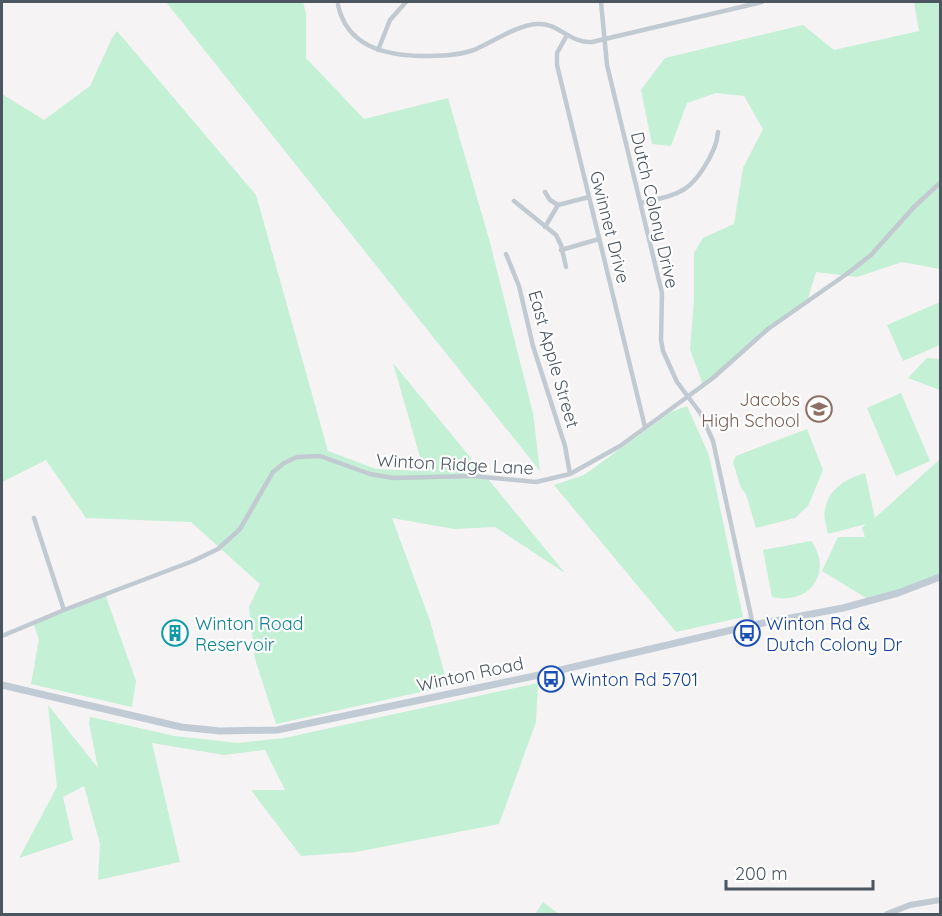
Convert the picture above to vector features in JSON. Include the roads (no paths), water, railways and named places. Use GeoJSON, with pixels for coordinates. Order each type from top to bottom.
{"type":"FeatureCollection","features":[{"type":"Feature","properties":{"kind":"main road","name":"Winton Road"},"geometry":{"type":"LineString","coordinates":[[2,685],[181,727],[256,732],[332,719],[871,601],[940,578]]}},
{"type":"Feature","properties":{"kind":"street"},"geometry":{"type":"LineString","coordinates":[[378,50],[390,20],[406,2]]}},
{"type":"Feature","properties":{"kind":"street","name":"Dutch Colony Drive"},"geometry":{"type":"LineString","coordinates":[[601,2],[605,54],[617,112],[662,293],[661,340],[663,351],[671,372],[701,414],[713,441],[753,626]]}},
{"type":"Feature","properties":{"kind":"street"},"geometry":{"type":"LineString","coordinates":[[338,5],[341,15],[350,28],[362,41],[378,50],[398,55],[451,56],[474,50],[535,24],[549,25],[583,42],[604,40],[762,2]]}},
{"type":"Feature","properties":{"kind":"street","name":"Gwinnet Drive"},"geometry":{"type":"LineString","coordinates":[[567,35],[559,49],[556,61],[645,427]]}},
{"type":"Feature","properties":{"kind":"street"},"geometry":{"type":"LineString","coordinates":[[641,203],[675,194],[692,184],[701,174],[717,142],[718,132]]}},
{"type":"Feature","properties":{"kind":"street","name":"Winton Ridge Lane"},"geometry":{"type":"LineString","coordinates":[[2,636],[218,549],[240,529],[273,472],[284,462],[297,457],[320,456],[370,474],[393,478],[473,476],[536,482],[570,474],[620,446],[713,378],[768,329],[871,255],[914,207],[940,183]]}},
{"type":"Feature","properties":{"kind":"street"},"geometry":{"type":"LineString","coordinates":[[545,192],[550,200],[558,205]]}},
{"type":"Feature","properties":{"kind":"street"},"geometry":{"type":"LineString","coordinates":[[545,227],[558,205],[589,197]]}},
{"type":"Feature","properties":{"kind":"street"},"geometry":{"type":"LineString","coordinates":[[514,201],[556,235],[566,267]]}},
{"type":"Feature","properties":{"kind":"street"},"geometry":{"type":"LineString","coordinates":[[561,250],[599,239]]}},
{"type":"Feature","properties":{"kind":"street","name":"East Apple Street"},"geometry":{"type":"LineString","coordinates":[[506,254],[519,286],[533,346],[565,446],[570,474]]}},
{"type":"Feature","properties":{"kind":"street"},"geometry":{"type":"LineString","coordinates":[[34,518],[64,610]]}},
{"type":"Feature","properties":{"kind":"street"},"geometry":{"type":"LineString","coordinates":[[887,915],[910,905],[940,900]]}},
{"type":"Feature","properties":{"kind":"place","name":"Jacobs High School"},"geometry":{"type":"Point","coordinates":[819,409]}},
{"type":"Feature","properties":{"kind":"place","name":"Winton Road Reservoir"},"geometry":{"type":"Point","coordinates":[175,633]}},
{"type":"Feature","properties":{"kind":"place","name":"Winton Rd & Dutch Colony Dr"},"geometry":{"type":"Point","coordinates":[747,633]}},
{"type":"Feature","properties":{"kind":"place","name":"Winton Rd 5701"},"geometry":{"type":"Point","coordinates":[551,679]}}]}
